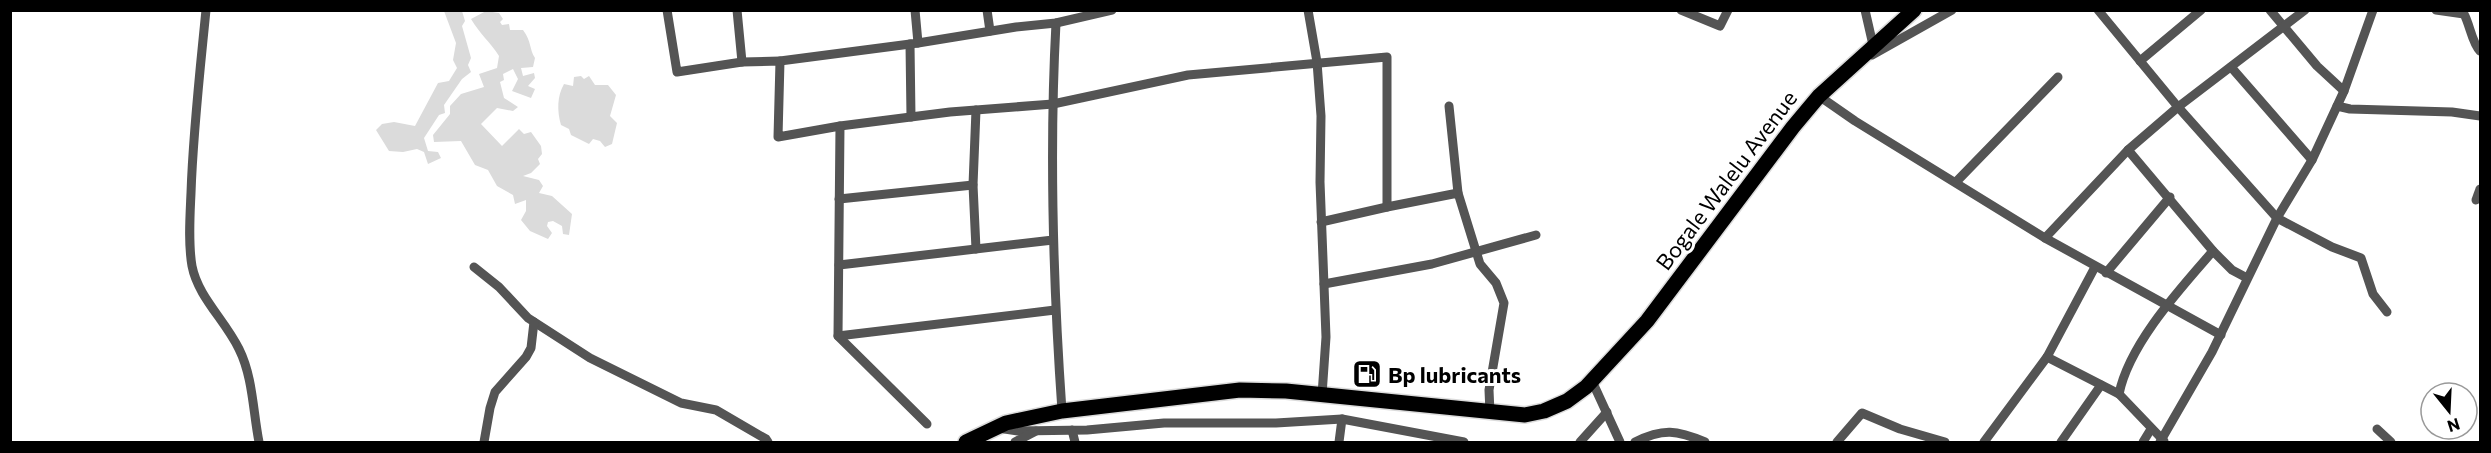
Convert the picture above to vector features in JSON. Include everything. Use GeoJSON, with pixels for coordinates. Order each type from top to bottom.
{"type":"FeatureCollection","features":[{"type":"Feature","properties":{"kind":"highway","name":"Bogale Walelu Avenue"},"geometry":{"type":"LineString","coordinates":[[966,442],[1006,423],[1062,411],[1144,400],[1188,398],[1240,390],[1286,391],[1525,415],[1544,411],[1567,401],[1589,384],[1647,321],[1792,127],[1819,96],[1914,10]]}},
{"type":"Feature","properties":{"kind":"street"},"geometry":{"type":"LineString","coordinates":[[206,10],[192,142],[190,221],[192,264],[197,286],[227,327],[240,351],[249,383],[259,442]]}},
{"type":"Feature","properties":{"kind":"street"},"geometry":{"type":"LineString","coordinates":[[667,10],[677,72],[742,62],[780,61],[1056,23],[1112,10]]}},
{"type":"Feature","properties":{"kind":"street"},"geometry":{"type":"LineString","coordinates":[[737,10],[742,62]]}},
{"type":"Feature","properties":{"kind":"street"},"geometry":{"type":"LineString","coordinates":[[911,117],[915,10]]}},
{"type":"Feature","properties":{"kind":"street"},"geometry":{"type":"LineString","coordinates":[[987,10],[990,31]]}},
{"type":"Feature","properties":{"kind":"street"},"geometry":{"type":"LineString","coordinates":[[1308,10],[1317,62],[1321,116],[1321,222],[1326,337],[1322,395]]}},
{"type":"Feature","properties":{"kind":"street"},"geometry":{"type":"LineString","coordinates":[[1681,10],[1720,26],[1728,10]]}},
{"type":"Feature","properties":{"kind":"street"},"geometry":{"type":"LineString","coordinates":[[1865,10],[1873,45]]}},
{"type":"Feature","properties":{"kind":"street"},"geometry":{"type":"LineString","coordinates":[[1849,68],[1952,10]]}},
{"type":"Feature","properties":{"kind":"street"},"geometry":{"type":"LineString","coordinates":[[2140,61],[2200,10]]}},
{"type":"Feature","properties":{"kind":"street"},"geometry":{"type":"LineString","coordinates":[[2270,10],[2317,66],[2344,91]]}},
{"type":"Feature","properties":{"kind":"street"},"geometry":{"type":"LineString","coordinates":[[2045,238],[2128,150],[2178,107],[2305,10]]}},
{"type":"Feature","properties":{"kind":"street"},"geometry":{"type":"LineString","coordinates":[[2047,357],[2119,394],[2163,441],[2220,335],[2277,218],[2312,160],[2344,91],[2373,10]]}},
{"type":"Feature","properties":{"kind":"street"},"geometry":{"type":"LineString","coordinates":[[2436,10],[2464,14],[2477,47],[2481,51]]}},
{"type":"Feature","properties":{"kind":"street"},"geometry":{"type":"LineString","coordinates":[[2099,11],[2178,107],[2277,218],[2332,247],[2361,258],[2373,294],[2387,312]]}},
{"type":"Feature","properties":{"kind":"street"},"geometry":{"type":"LineString","coordinates":[[1056,23],[1053,104],[1053,240],[1062,411]]}},
{"type":"Feature","properties":{"kind":"street"},"geometry":{"type":"LineString","coordinates":[[780,61],[778,137],[911,117],[1053,104],[1188,75],[1387,57],[1387,207]]}},
{"type":"Feature","properties":{"kind":"street"},"geometry":{"type":"LineString","coordinates":[[2231,67],[2312,160]]}},
{"type":"Feature","properties":{"kind":"street"},"geometry":{"type":"LineString","coordinates":[[1956,182],[2058,77]]}},
{"type":"Feature","properties":{"kind":"street"},"geometry":{"type":"LineString","coordinates":[[1819,96],[1855,121],[2045,238],[2220,335]]}},
{"type":"Feature","properties":{"kind":"street"},"geometry":{"type":"LineString","coordinates":[[1449,106],[1458,193],[1480,264],[1496,283],[1504,303],[1490,381],[1490,413]]}},
{"type":"Feature","properties":{"kind":"street"},"geometry":{"type":"LineString","coordinates":[[2337,106],[2350,110],[2452,112],[2481,116]]}},
{"type":"Feature","properties":{"kind":"street"},"geometry":{"type":"LineString","coordinates":[[975,110],[973,185],[975,249]]}},
{"type":"Feature","properties":{"kind":"street"},"geometry":{"type":"LineString","coordinates":[[840,126],[838,336],[927,424]]}},
{"type":"Feature","properties":{"kind":"street"},"geometry":{"type":"LineString","coordinates":[[2128,150],[2170,197],[2213,251],[2232,270],[2247,278]]}},
{"type":"Feature","properties":{"kind":"street"},"geometry":{"type":"LineString","coordinates":[[839,199],[973,185]]}},
{"type":"Feature","properties":{"kind":"street"},"geometry":{"type":"LineString","coordinates":[[2476,200],[2481,189]]}},
{"type":"Feature","properties":{"kind":"street"},"geometry":{"type":"LineString","coordinates":[[1321,222],[1458,193]]}},
{"type":"Feature","properties":{"kind":"street"},"geometry":{"type":"LineString","coordinates":[[2106,273],[2170,197]]}},
{"type":"Feature","properties":{"kind":"street"},"geometry":{"type":"LineString","coordinates":[[1323,284],[1432,264],[1536,235]]}},
{"type":"Feature","properties":{"kind":"street"},"geometry":{"type":"LineString","coordinates":[[839,265],[1053,240]]}},
{"type":"Feature","properties":{"kind":"street"},"geometry":{"type":"LineString","coordinates":[[2119,394],[2127,368],[2165,306],[2213,251]]}},
{"type":"Feature","properties":{"kind":"street"},"geometry":{"type":"LineString","coordinates":[[474,267],[499,287],[534,322],[590,358],[681,402],[716,410],[768,442]]}},
{"type":"Feature","properties":{"kind":"street"},"geometry":{"type":"LineString","coordinates":[[1984,442],[2047,357],[2095,267]]}},
{"type":"Feature","properties":{"kind":"street"},"geometry":{"type":"LineString","coordinates":[[838,336],[1055,310]]}},
{"type":"Feature","properties":{"kind":"street"},"geometry":{"type":"LineString","coordinates":[[484,442],[495,392],[526,357],[531,348],[534,322]]}},
{"type":"Feature","properties":{"kind":"street"},"geometry":{"type":"LineString","coordinates":[[1589,384],[1607,412],[1620,442]]}},
{"type":"Feature","properties":{"kind":"street"},"geometry":{"type":"LineString","coordinates":[[2063,442],[2101,385]]}},
{"type":"Feature","properties":{"kind":"street"},"geometry":{"type":"LineString","coordinates":[[1581,442],[1607,412]]}},
{"type":"Feature","properties":{"kind":"street"},"geometry":{"type":"LineString","coordinates":[[1837,442],[1862,413],[1900,429],[1945,442]]}},
{"type":"Feature","properties":{"kind":"street"},"geometry":{"type":"LineString","coordinates":[[996,428],[1018,431],[1072,430],[1164,423],[1276,423],[1342,419],[1417,438],[1464,442]]}},
{"type":"Feature","properties":{"kind":"street"},"geometry":{"type":"LineString","coordinates":[[1339,442],[1342,419]]}},
{"type":"Feature","properties":{"kind":"street"},"geometry":{"type":"LineString","coordinates":[[2143,442],[2151,429]]}},
{"type":"Feature","properties":{"kind":"street"},"geometry":{"type":"LineString","coordinates":[[2377,429],[2391,442]]}},
{"type":"Feature","properties":{"kind":"street"},"geometry":{"type":"LineString","coordinates":[[1015,442],[1038,430]]}},
{"type":"Feature","properties":{"kind":"street"},"geometry":{"type":"LineString","coordinates":[[1072,430],[1075,442]]}},
{"type":"Feature","properties":{"kind":"street"},"geometry":{"type":"LineString","coordinates":[[1635,442],[1664,431],[1705,442]]}},
{"type":"Feature","properties":{"kind":"shaded area"},"geometry":{"type":"Polygon","coordinates":[[[444,11],[462,11],[465,21],[462,26],[471,58],[468,65],[471,72],[462,79],[444,105],[445,113],[439,115],[424,138],[428,151],[438,152],[441,158],[428,164],[424,152],[417,149],[403,152],[389,151],[376,130],[382,124],[394,122],[415,126],[438,83],[449,81],[457,68],[453,60],[456,43],[444,11]]]}},
{"type":"Feature","properties":{"kind":"shaded area"},"geometry":{"type":"Polygon","coordinates":[[[486,11],[499,13],[503,19],[500,22],[502,25],[509,24],[510,30],[523,30],[526,34],[535,58],[533,67],[521,68],[523,76],[534,73],[535,78],[528,86],[535,89],[531,98],[512,91],[518,79],[513,69],[503,74],[504,80],[500,82],[504,98],[518,107],[513,111],[497,108],[481,124],[502,146],[519,129],[524,134],[531,132],[541,146],[542,154],[538,159],[540,164],[531,173],[523,176],[539,180],[543,186],[539,193],[552,196],[572,214],[569,235],[563,234],[562,226],[553,221],[548,222],[547,226],[552,233],[548,239],[530,231],[521,220],[526,211],[526,200],[515,204],[513,195],[497,186],[488,170],[475,165],[461,141],[434,142],[433,135],[450,114],[450,106],[461,94],[484,87],[479,74],[497,68],[499,56],[471,19],[486,11]]]}},
{"type":"Feature","properties":{"kind":"shaded area"},"geometry":{"type":"Polygon","coordinates":[[[581,76],[584,79],[589,76],[595,85],[608,85],[616,95],[610,116],[617,123],[612,144],[605,147],[600,141],[593,139],[589,144],[571,135],[569,129],[561,125],[558,104],[564,84],[573,86],[574,77],[581,76]]]}},
{"type":"Feature","properties":{"kind":"place","name":"Bp lubricants"},"geometry":{"type":"Point","coordinates":[1367,374]}}]}
